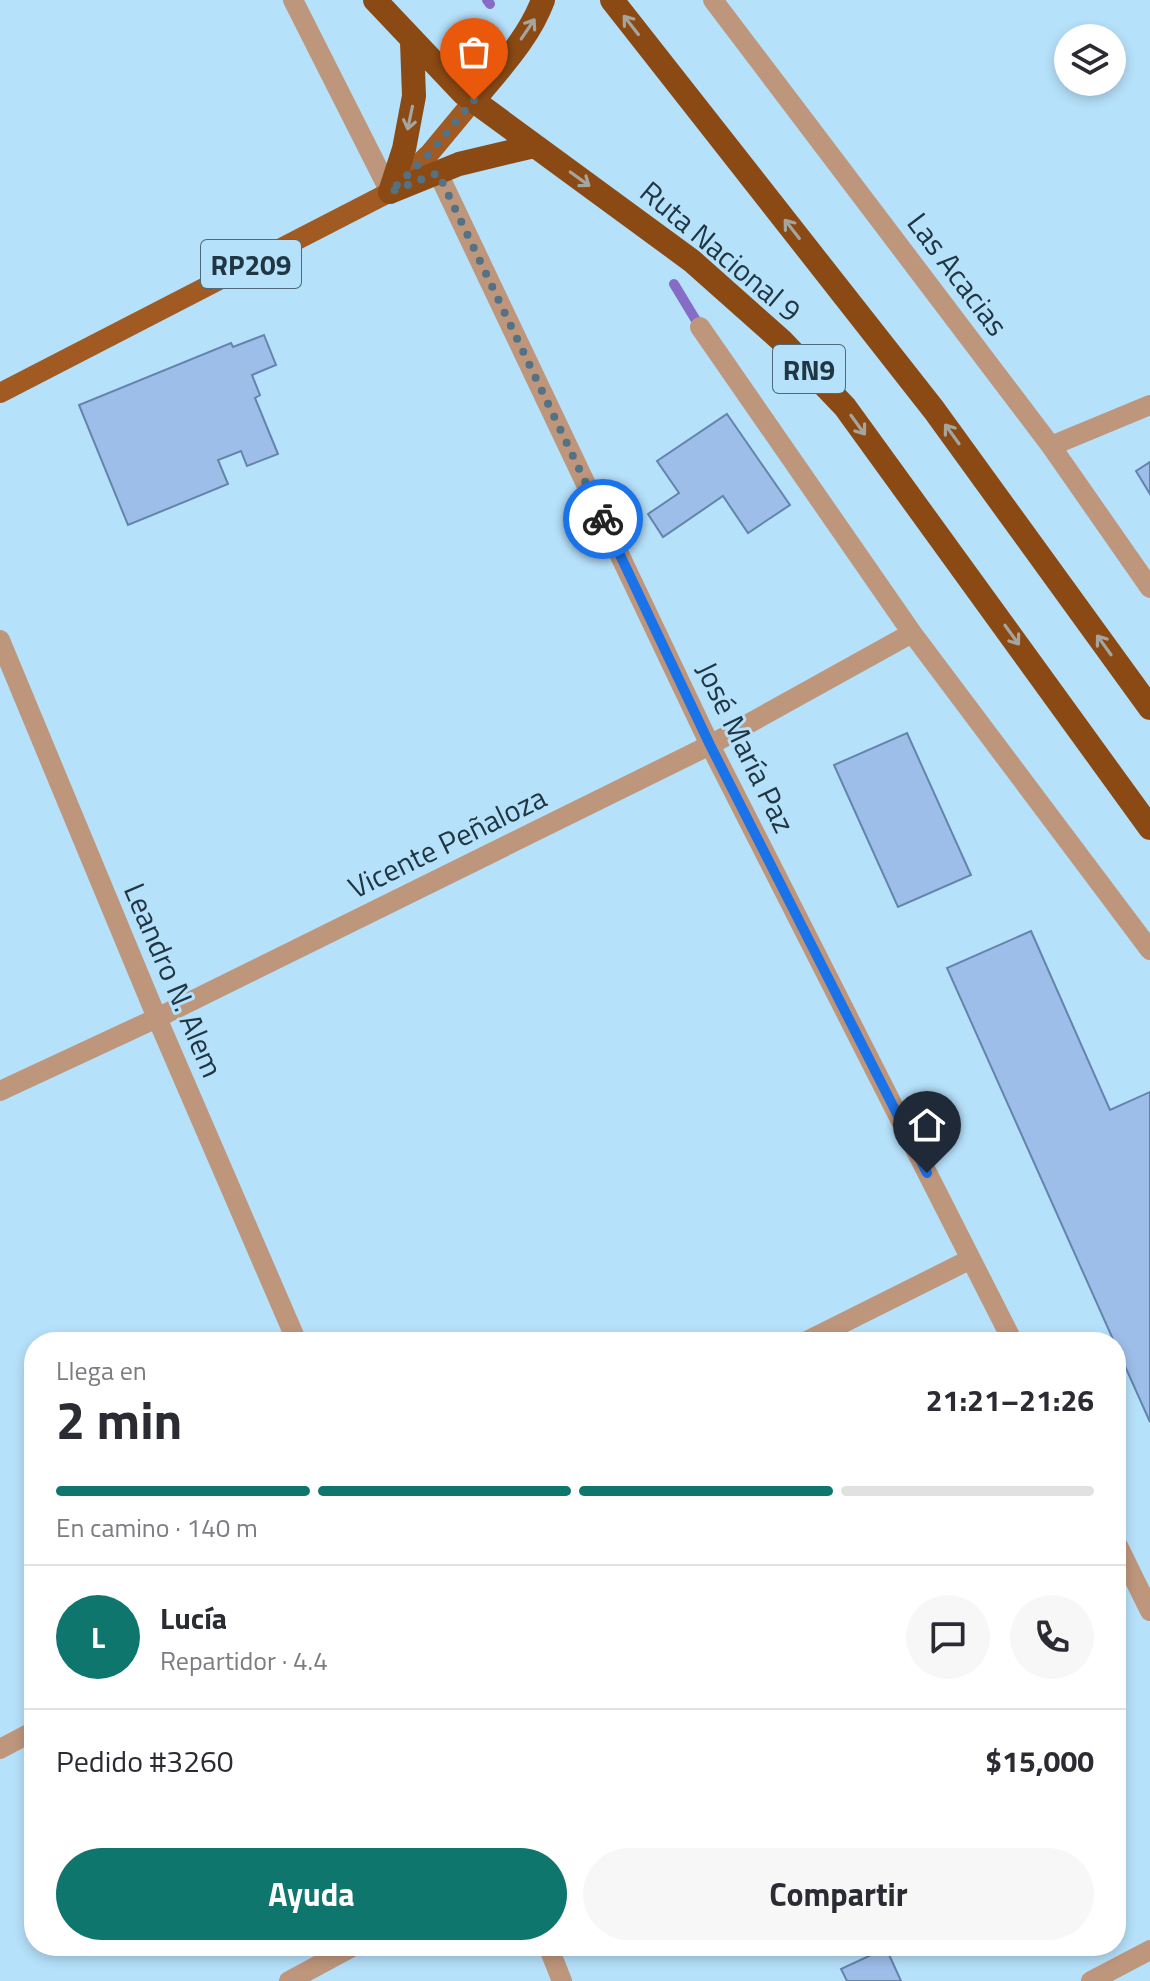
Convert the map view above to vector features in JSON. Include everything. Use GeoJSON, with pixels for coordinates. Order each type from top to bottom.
{"type":"FeatureCollection","features":[{"type":"Feature","properties":{"kind":"highway","name":"Ruta Nacional 9"},"geometry":{"type":"LineString","coordinates":[[375,0],[463,93],[692,261],[782,341],[845,407],[1150,828]]}},
{"type":"Feature","properties":{"kind":"highway"},"geometry":{"type":"LineString","coordinates":[[474,100],[537,17],[543,0]]}},
{"type":"Feature","properties":{"kind":"highway"},"geometry":{"type":"LineString","coordinates":[[612,0],[934,410],[1150,708]]}},
{"type":"Feature","properties":{"kind":"highway"},"geometry":{"type":"LineString","coordinates":[[390,192],[404,149],[414,96],[412,42]]}},
{"type":"Feature","properties":{"kind":"highway"},"geometry":{"type":"LineString","coordinates":[[390,192],[459,164],[534,146]]}},
{"type":"Feature","properties":{"kind":"main road","name":"RP209"},"geometry":{"type":"LineString","coordinates":[[0,393],[390,192],[430,153],[474,100]]}},
{"type":"Feature","properties":{"kind":"street"},"geometry":{"type":"LineString","coordinates":[[293,0],[390,192]]}},
{"type":"Feature","properties":{"kind":"street","name":"Las Acacias"},"geometry":{"type":"LineString","coordinates":[[713,0],[1051,446],[1150,588]]}},
{"type":"Feature","properties":{"kind":"street","name":"José María Paz"},"geometry":{"type":"LineString","coordinates":[[438,173],[710,745],[1008,1332]]}},
{"type":"Feature","properties":{"kind":"street"},"geometry":{"type":"LineString","coordinates":[[700,327],[912,633],[1150,950]]}},
{"type":"Feature","properties":{"kind":"street"},"geometry":{"type":"LineString","coordinates":[[1051,446],[1150,405]]}},
{"type":"Feature","properties":{"kind":"street","name":"Vicente Peñaloza"},"geometry":{"type":"LineString","coordinates":[[0,1091],[157,1018],[710,745],[912,633]]}},
{"type":"Feature","properties":{"kind":"street","name":"Leandro N. Alem"},"geometry":{"type":"LineString","coordinates":[[0,640],[157,1018],[293,1332]]}},
{"type":"Feature","properties":{"kind":"street"},"geometry":{"type":"LineString","coordinates":[[825,1332],[971,1259]]}},
{"type":"Feature","properties":{"kind":"street"},"geometry":{"type":"LineString","coordinates":[[1126,1574],[1150,1611]]}},
{"type":"Feature","properties":{"kind":"street"},"geometry":{"type":"LineString","coordinates":[[0,1749],[24,1736]]}},
{"type":"Feature","properties":{"kind":"street"},"geometry":{"type":"LineString","coordinates":[[1091,1981],[1150,1950]]}},
{"type":"Feature","properties":{"kind":"street"},"geometry":{"type":"LineString","coordinates":[[289,1981],[335,1956]]}},
{"type":"Feature","properties":{"kind":"street"},"geometry":{"type":"LineString","coordinates":[[552,1956],[562,1981]]}},
{"type":"Feature","properties":{"kind":"building"},"geometry":{"type":"Polygon","coordinates":[[[264,335],[276,365],[252,375],[260,395],[255,398],[278,454],[247,466],[241,451],[218,460],[228,484],[128,525],[79,405],[231,343],[233,347],[264,335]]]}},
{"type":"Feature","properties":{"kind":"building"},"geometry":{"type":"Polygon","coordinates":[[[727,414],[790,505],[748,533],[723,496],[663,537],[648,514],[679,493],[657,461],[727,414]]]}},
{"type":"Feature","properties":{"kind":"building"},"geometry":{"type":"Polygon","coordinates":[[[1150,462],[1150,494],[1136,471],[1150,462]]]}},
{"type":"Feature","properties":{"kind":"building"},"geometry":{"type":"Polygon","coordinates":[[[907,733],[971,875],[898,907],[834,765],[907,733]]]}},
{"type":"Feature","properties":{"kind":"building"},"geometry":{"type":"Polygon","coordinates":[[[1031,931],[1110,1110],[1150,1092],[1150,1422],[1126,1368],[1126,1332],[1110,1332],[947,968],[1031,931]]]}},
{"type":"Feature","properties":{"kind":"building"},"geometry":{"type":"Polygon","coordinates":[[[869,1956],[890,1956],[901,1981],[847,1981],[841,1969],[869,1956]]]}},
{"type":"Feature","properties":{"kind":"waterway"},"geometry":{"type":"LineString","coordinates":[[487,0],[490,4]]}},
{"type":"Feature","properties":{"kind":"waterway"},"geometry":{"type":"LineString","coordinates":[[674,284],[700,327]]}},
{"type":"Feature","properties":{"kind":"way so far"},"geometry":{"type":"LineString","coordinates":[[474,100],[430,153],[390,192],[438,173],[603,519]]}},
{"type":"Feature","properties":{"kind":"route"},"geometry":{"type":"LineString","coordinates":[[603,519],[710,745],[927,1173]]}}]}
